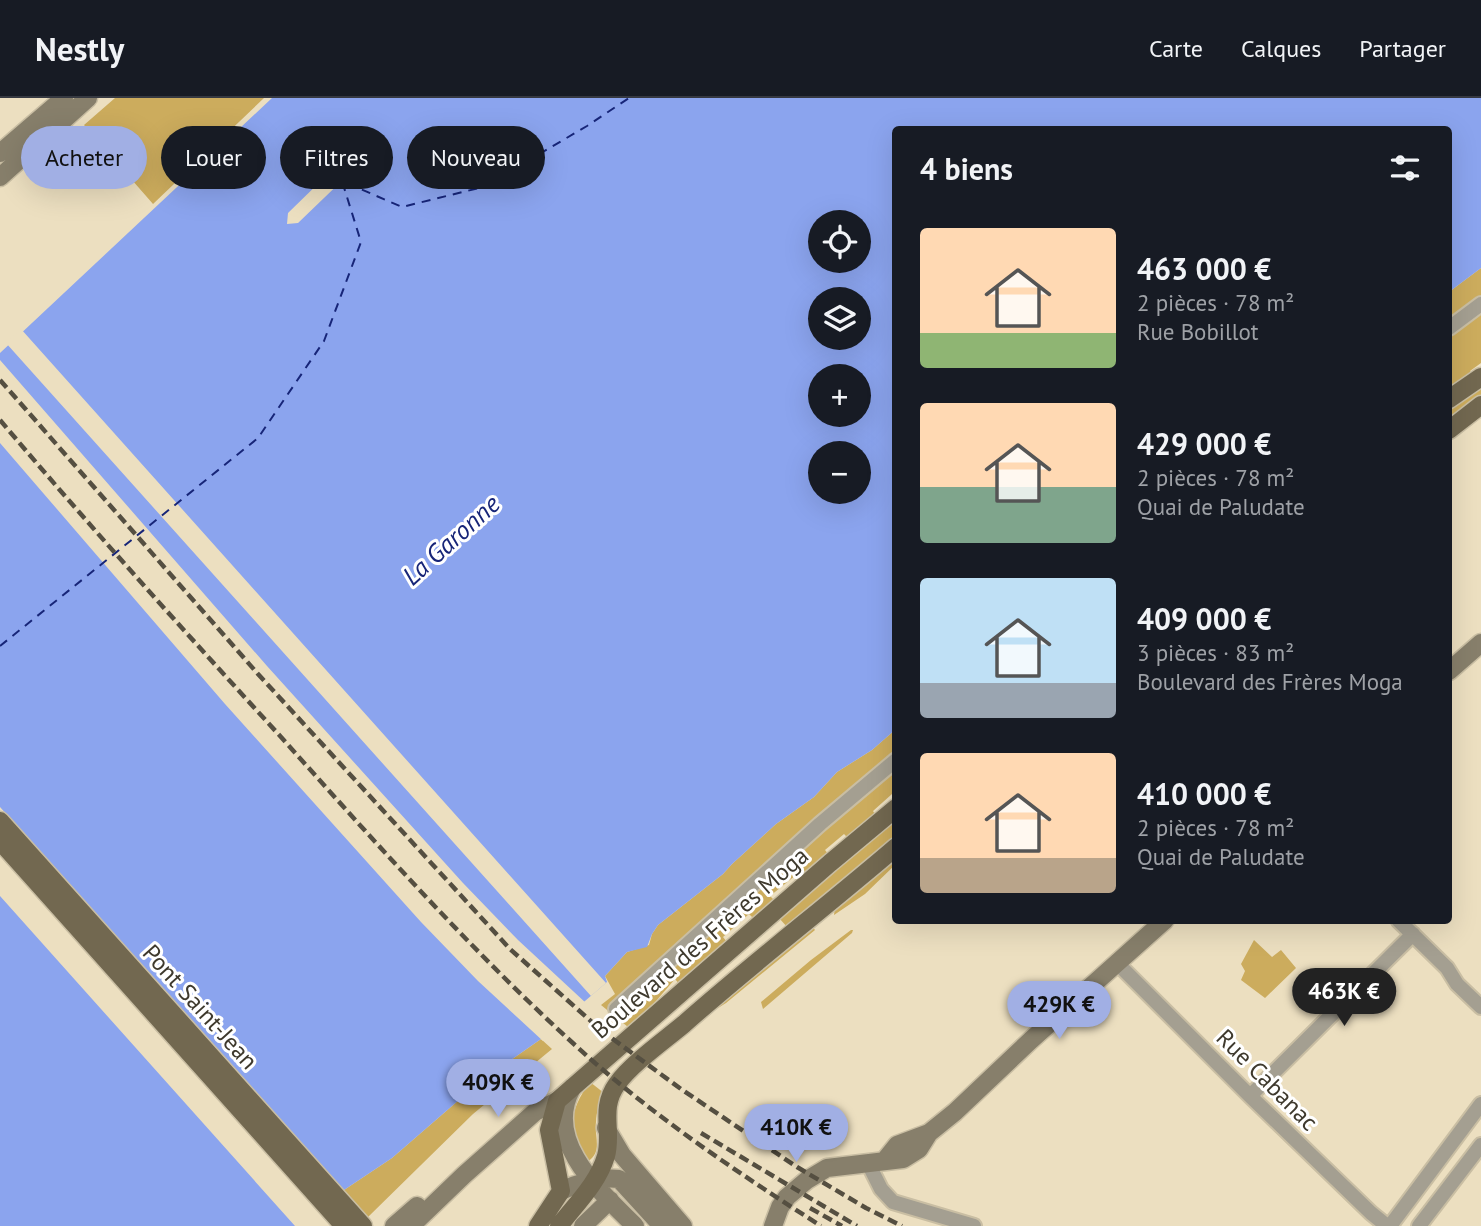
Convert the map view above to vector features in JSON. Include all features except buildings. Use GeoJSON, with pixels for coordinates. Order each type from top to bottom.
{"type":"FeatureCollection","features":[{"type":"Feature","properties":{"kind":"main road"},"geometry":{"type":"LineString","coordinates":[[0,153],[64,98]]}},
{"type":"Feature","properties":{"kind":"main road"},"geometry":{"type":"LineString","coordinates":[[0,177],[88,98]]}},
{"type":"Feature","properties":{"kind":"main road"},"geometry":{"type":"LineString","coordinates":[[1452,396],[1481,377]]}},
{"type":"Feature","properties":{"kind":"main road"},"geometry":{"type":"LineString","coordinates":[[1452,428],[1481,405]]}},
{"type":"Feature","properties":{"kind":"main road"},"geometry":{"type":"LineString","coordinates":[[1452,668],[1481,643]]}},
{"type":"Feature","properties":{"kind":"main road","name":"Boulevard des Frères Moga"},"geometry":{"type":"LineString","coordinates":[[411,1226],[535,1112],[557,1101],[892,811]]}},
{"type":"Feature","properties":{"kind":"main road","name":"Pont Saint-Jean"},"geometry":{"type":"LineString","coordinates":[[0,821],[363,1226]]}},
{"type":"Feature","properties":{"kind":"main road","name":"Pont Saint-Jean"},"geometry":{"type":"LineString","coordinates":[[0,841],[344,1226]]}},
{"type":"Feature","properties":{"kind":"main road","name":"Boulevard des Frères Moga"},"geometry":{"type":"LineString","coordinates":[[559,1226],[575,1208],[607,1153],[607,1109],[611,1094],[621,1078],[724,988],[892,849]]}},
{"type":"Feature","properties":{"kind":"main road"},"geometry":{"type":"LineString","coordinates":[[773,1226],[787,1197],[827,1168],[877,1162],[897,1145],[929,1133],[1161,924]]}},
{"type":"Feature","properties":{"kind":"main road"},"geometry":{"type":"LineString","coordinates":[[573,1086],[566,1102],[565,1136],[572,1153],[635,1226]]}},
{"type":"Feature","properties":{"kind":"main road"},"geometry":{"type":"LineString","coordinates":[[557,1101],[549,1130],[561,1191]]}},
{"type":"Feature","properties":{"kind":"main road"},"geometry":{"type":"LineString","coordinates":[[607,1128],[622,1155],[683,1226]]}},
{"type":"Feature","properties":{"kind":"main road"},"geometry":{"type":"LineString","coordinates":[[394,1226],[409,1212],[464,1175]]}},
{"type":"Feature","properties":{"kind":"main road"},"geometry":{"type":"LineString","coordinates":[[538,1226],[561,1191],[606,1178],[619,1180],[662,1226]]}},
{"type":"Feature","properties":{"kind":"main road"},"geometry":{"type":"LineString","coordinates":[[583,1226],[610,1200]]}},
{"type":"Feature","properties":{"kind":"street"},"geometry":{"type":"LineString","coordinates":[[1452,326],[1481,304]]}},
{"type":"Feature","properties":{"kind":"street"},"geometry":{"type":"LineString","coordinates":[[616,1009],[820,824],[892,763]]}},
{"type":"Feature","properties":{"kind":"street"},"geometry":{"type":"LineString","coordinates":[[1402,924],[1447,968],[1457,984],[1481,1007]]}},
{"type":"Feature","properties":{"kind":"street"},"geometry":{"type":"LineString","coordinates":[[1250,1096],[1413,934]]}},
{"type":"Feature","properties":{"kind":"street","name":"Rue Cabanac"},"geometry":{"type":"LineString","coordinates":[[1117,963],[1371,1213],[1389,1226]]}},
{"type":"Feature","properties":{"kind":"street"},"geometry":{"type":"LineString","coordinates":[[1389,1226],[1481,1104]]}},
{"type":"Feature","properties":{"kind":"street"},"geometry":{"type":"LineString","coordinates":[[1419,1226],[1481,1145]]}},
{"type":"Feature","properties":{"kind":"street"},"geometry":{"type":"LineString","coordinates":[[877,1162],[881,1189],[893,1202],[974,1226]]}},
{"type":"Feature","properties":{"kind":"shaded area"},"geometry":{"type":"Polygon","coordinates":[[[115,98],[264,98],[235,126],[161,126],[161,189],[169,189],[153,204],[140,189],[147,189],[147,126],[84,125],[115,98]]]}},
{"type":"Feature","properties":{"kind":"shaded area"},"geometry":{"type":"Polygon","coordinates":[[[1481,268],[1481,363],[1470,371],[1473,376],[1452,390],[1452,290],[1481,268]]]}},
{"type":"Feature","properties":{"kind":"shaded area"},"geometry":{"type":"Polygon","coordinates":[[[1481,388],[1481,396],[1452,420],[1452,407],[1481,388]]]}},
{"type":"Feature","properties":{"kind":"shaded area"},"geometry":{"type":"Polygon","coordinates":[[[892,732],[892,794],[873,811],[876,816],[849,839],[844,834],[825,850],[829,855],[800,879],[796,875],[770,896],[774,900],[753,918],[749,914],[723,937],[727,942],[680,985],[675,979],[628,1027],[601,1005],[615,994],[605,976],[627,952],[649,945],[658,925],[723,874],[776,824],[814,797],[837,772],[872,750],[892,732]]]}},
{"type":"Feature","properties":{"kind":"shaded area"},"geometry":{"type":"Polygon","coordinates":[[[892,820],[892,841],[788,928],[779,918],[892,820]]]}},
{"type":"Feature","properties":{"kind":"shaded area"},"geometry":{"type":"Polygon","coordinates":[[[892,860],[892,868],[865,894],[834,915],[835,907],[892,860]]]}},
{"type":"Feature","properties":{"kind":"shaded area"},"geometry":{"type":"Polygon","coordinates":[[[811,925],[815,930],[726,1003],[718,1008],[715,1005],[811,925]]]}},
{"type":"Feature","properties":{"kind":"shaded area"},"geometry":{"type":"Polygon","coordinates":[[[851,930],[852,933],[763,1009],[761,1002],[851,930]]]}},
{"type":"Feature","properties":{"kind":"shaded area"},"geometry":{"type":"Polygon","coordinates":[[[1254,940],[1272,957],[1281,950],[1296,968],[1265,998],[1241,980],[1245,971],[1241,964],[1254,940]]]}},
{"type":"Feature","properties":{"kind":"shaded area"},"geometry":{"type":"Polygon","coordinates":[[[541,1039],[552,1049],[473,1114],[368,1217],[344,1190],[392,1158],[482,1080],[541,1039]]]}},
{"type":"Feature","properties":{"kind":"shaded area"},"geometry":{"type":"Polygon","coordinates":[[[590,1082],[604,1093],[596,1118],[597,1148],[588,1161],[576,1140],[573,1121],[578,1102],[590,1082]]]}},
{"type":"Feature","properties":{"kind":"water","name":"La Garonne"},"geometry":{"type":"Polygon","coordinates":[[[272,98],[1481,98],[1481,268],[1452,290],[1452,126],[892,126],[892,732],[872,750],[837,772],[814,797],[776,824],[723,874],[658,925],[647,947],[627,952],[605,976],[607,982],[541,1039],[482,1080],[392,1158],[344,1190],[301,1226],[0,1226],[0,353],[175,189],[266,189],[266,126],[242,126],[272,98]]]}},
{"type":"Feature","properties":{"kind":"pier"},"geometry":{"type":"Polygon","coordinates":[[[313,189],[333,189],[298,223],[287,224],[288,213],[313,189]]]}},
{"type":"Feature","properties":{"kind":"pier"},"geometry":{"type":"Polygon","coordinates":[[[21,329],[606,983],[591,996],[6,343],[21,329]]]}},
{"type":"Feature","properties":{"kind":"pier"},"geometry":{"type":"Polygon","coordinates":[[[0,360],[267,666],[463,883],[518,940],[587,1004],[543,1041],[478,981],[421,922],[225,704],[0,443],[0,360]]]}},
{"type":"Feature","properties":{"kind":"pier"},"geometry":{"type":"Polygon","coordinates":[[[0,807],[346,1193],[306,1226],[295,1226],[0,896],[0,807]]]}},
{"type":"Feature","properties":{"kind":"ferry route"},"geometry":{"type":"LineString","coordinates":[[0,646],[258,438],[324,341],[361,242],[342,181],[402,207],[483,187],[629,98]]}},
{"type":"Feature","properties":{"kind":"railway"},"geometry":{"type":"LineString","coordinates":[[0,380],[258,674],[510,949],[602,1031],[681,1089],[797,1167],[902,1226]]}},
{"type":"Feature","properties":{"kind":"railway"},"geometry":{"type":"LineString","coordinates":[[0,420],[139,580],[357,822],[512,986],[595,1063],[649,1107],[734,1169],[821,1226]]}},
{"type":"Feature","properties":{"kind":"railway"},"geometry":{"type":"LineString","coordinates":[[701,1133],[857,1226]]}},
{"type":"Feature","properties":{"kind":"railway"},"geometry":{"type":"LineString","coordinates":[[810,1208],[842,1226]]}}]}
